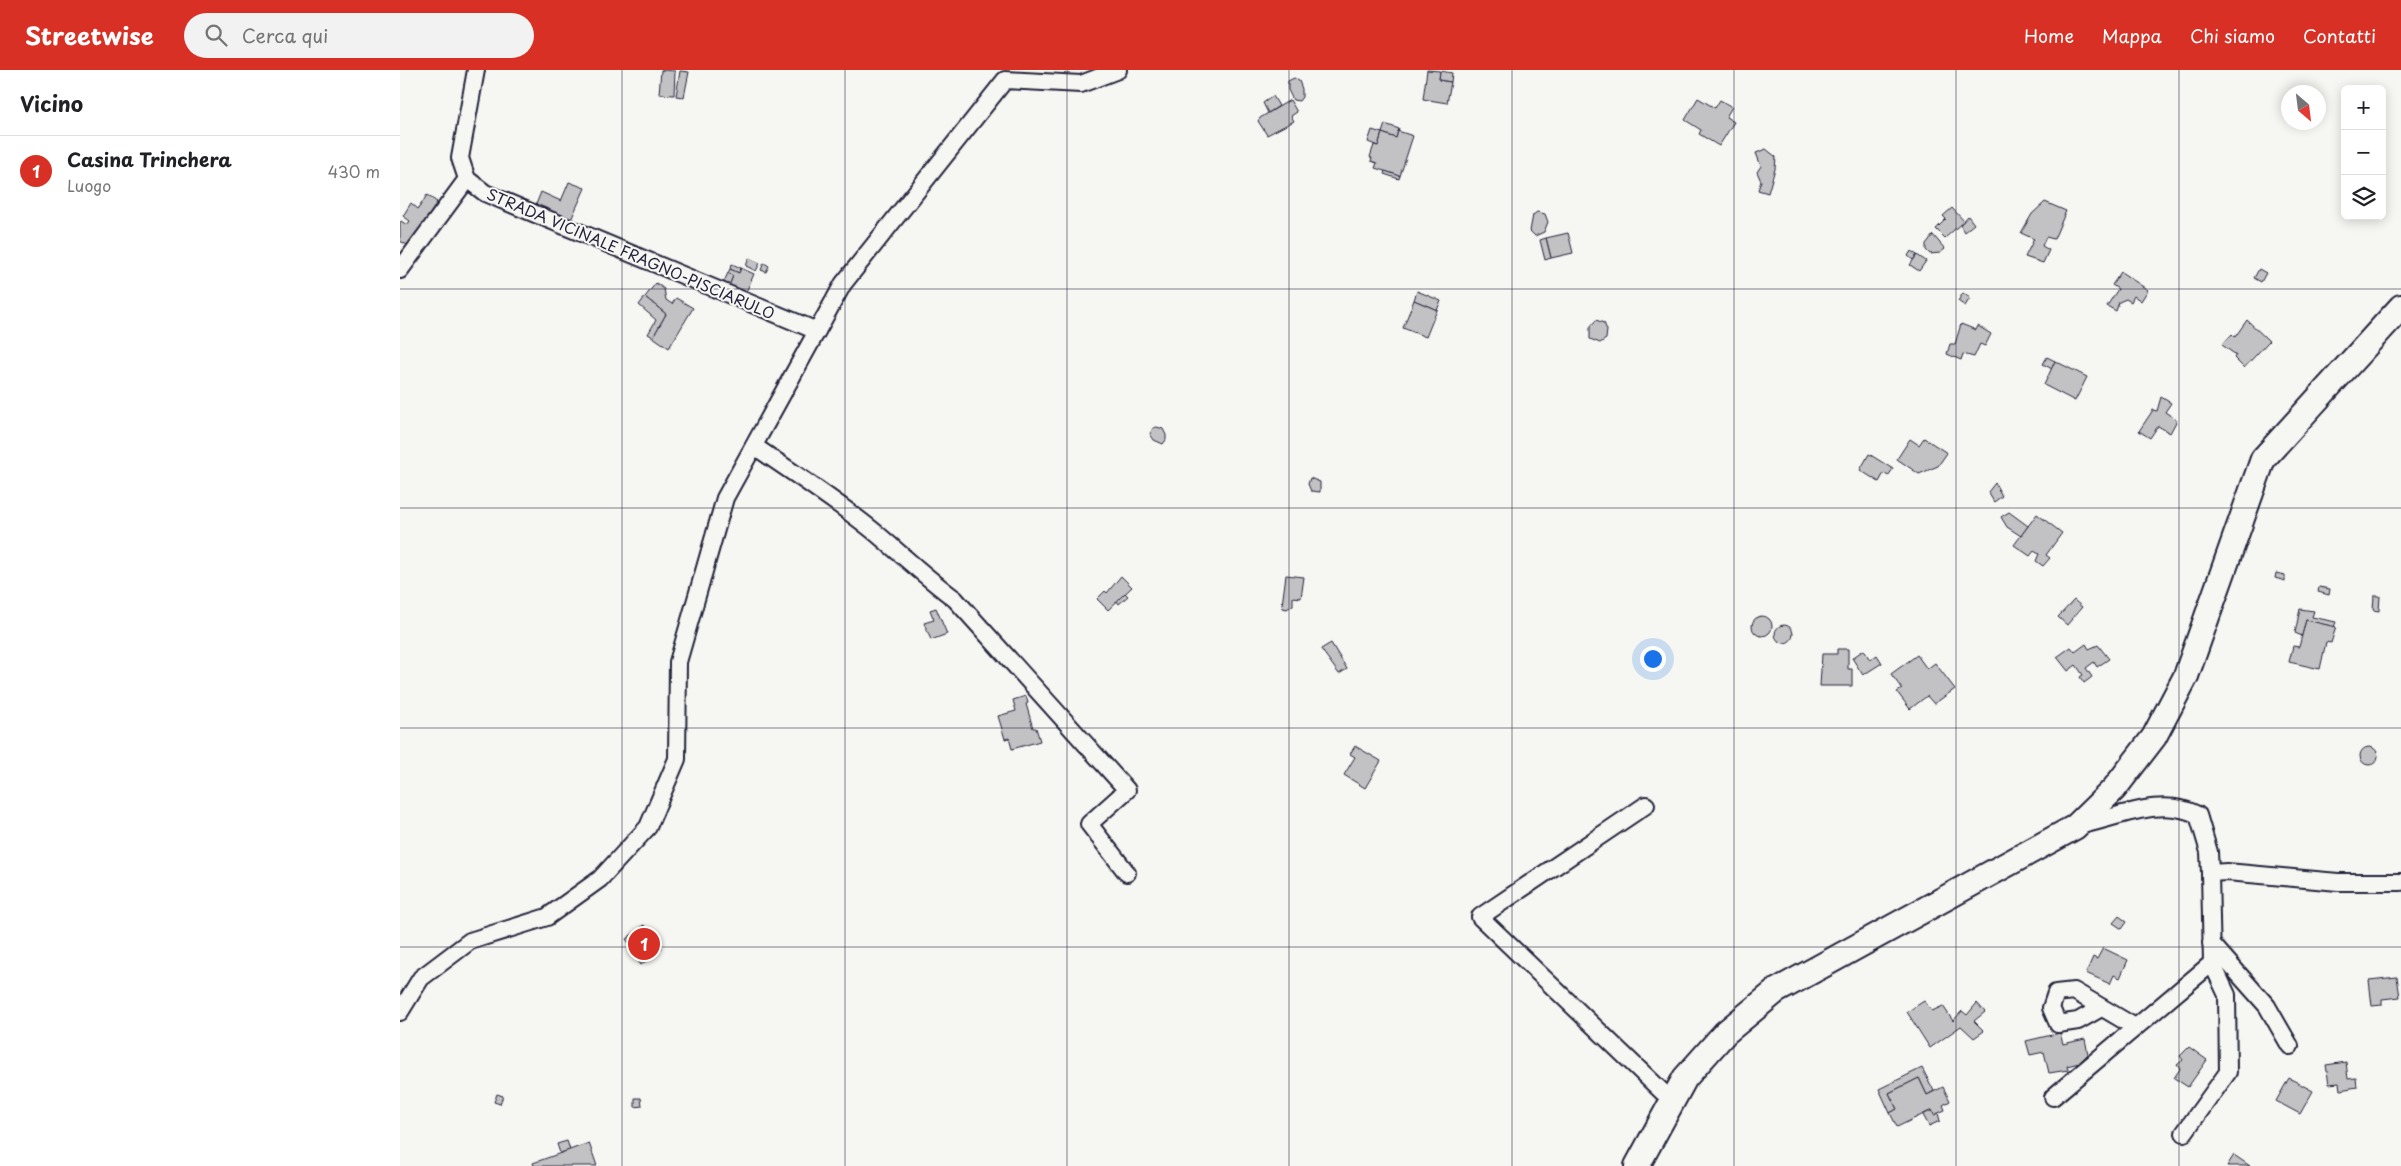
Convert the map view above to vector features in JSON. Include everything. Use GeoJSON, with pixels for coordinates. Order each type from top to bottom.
{"type":"FeatureCollection","features":[{"type":"Feature","properties":{"kind":"main road"},"geometry":{"type":"LineString","coordinates":[[1636,1166],[1685,1078],[1725,1033],[1776,991],[2074,827],[2114,789],[2159,728],[2186,676],[2263,459],[2401,307]]}},
{"type":"Feature","properties":{"kind":"street"},"geometry":{"type":"LineString","coordinates":[[400,270],[467,179],[460,158],[476,70]]}},
{"type":"Feature","properties":{"kind":"street"},"geometry":{"type":"LineString","coordinates":[[400,1012],[421,978],[470,941],[547,917],[600,879],[648,827],[677,759],[678,662],[725,498],[843,284],[1005,75],[1081,84],[1118,70]]}},
{"type":"Feature","properties":{"kind":"street","name":"STRADA VICINALE FRAGNO-PISCIARULO"},"geometry":{"type":"LineString","coordinates":[[467,179],[485,192],[817,331]]}},
{"type":"Feature","properties":{"kind":"street"},"geometry":{"type":"LineString","coordinates":[[754,446],[820,490],[875,532],[955,599],[1127,790],[1089,824],[1127,873]]}},
{"type":"Feature","properties":{"kind":"street"},"geometry":{"type":"LineString","coordinates":[[1646,805],[1480,917],[1672,1101]]}},
{"type":"Feature","properties":{"kind":"street"},"geometry":{"type":"LineString","coordinates":[[2074,827],[2134,812],[2171,806],[2198,815],[2209,852],[2212,963],[2227,995],[2228,1072],[2184,1133]]}},
{"type":"Feature","properties":{"kind":"street"},"geometry":{"type":"LineString","coordinates":[[2210,872],[2338,882],[2401,882]]}},
{"type":"Feature","properties":{"kind":"street"},"geometry":{"type":"LineString","coordinates":[[2211,943],[2268,1006],[2290,1046]]}},
{"type":"Feature","properties":{"kind":"street"},"geometry":{"type":"LineString","coordinates":[[2054,1097],[2212,963]]}},
{"type":"Feature","properties":{"kind":"street"},"geometry":{"type":"LineString","coordinates":[[2101,1008],[2135,1027]]}},
{"type":"Feature","properties":{"kind":"building"},"geometry":{"type":"Polygon","coordinates":[[[661,70],[675,71],[674,95],[659,94],[661,70]]]}},
{"type":"Feature","properties":{"kind":"building"},"geometry":{"type":"Polygon","coordinates":[[[1427,70],[1440,71],[1439,80],[1451,82],[1447,103],[1423,99],[1427,70]]]}},
{"type":"Feature","properties":{"kind":"building"},"geometry":{"type":"Polygon","coordinates":[[[680,71],[689,72],[684,97],[676,96],[680,71]]]}},
{"type":"Feature","properties":{"kind":"building"},"geometry":{"type":"Polygon","coordinates":[[[1440,71],[1452,73],[1451,82],[1439,80],[1440,71]]]}},
{"type":"Feature","properties":{"kind":"building"},"geometry":{"type":"Polygon","coordinates":[[[1294,78],[1299,81],[1302,89],[1302,97],[1299,101],[1293,100],[1288,90],[1288,81],[1294,78]]]}},
{"type":"Feature","properties":{"kind":"building"},"geometry":{"type":"Polygon","coordinates":[[[1273,96],[1279,106],[1268,113],[1263,103],[1273,96]]]}},
{"type":"Feature","properties":{"kind":"building"},"geometry":{"type":"Polygon","coordinates":[[[1698,98],[1715,108],[1720,100],[1732,107],[1726,117],[1734,122],[1719,146],[1699,134],[1701,130],[1685,120],[1698,98]]]}},
{"type":"Feature","properties":{"kind":"building"},"geometry":{"type":"Polygon","coordinates":[[[1290,100],[1297,112],[1291,116],[1294,121],[1267,135],[1258,121],[1290,100]]]}},
{"type":"Feature","properties":{"kind":"building"},"geometry":{"type":"Polygon","coordinates":[[[1385,124],[1399,129],[1396,138],[1382,133],[1385,124]]]}},
{"type":"Feature","properties":{"kind":"building"},"geometry":{"type":"Polygon","coordinates":[[[1372,130],[1382,133],[1378,146],[1368,142],[1372,130]]]}},
{"type":"Feature","properties":{"kind":"building"},"geometry":{"type":"Polygon","coordinates":[[[1398,131],[1413,136],[1400,176],[1375,168],[1377,163],[1371,161],[1372,158],[1370,157],[1374,145],[1378,146],[1382,133],[1396,138],[1398,131]]]}},
{"type":"Feature","properties":{"kind":"building"},"geometry":{"type":"Polygon","coordinates":[[[1766,149],[1776,157],[1775,169],[1768,193],[1758,190],[1761,181],[1757,172],[1761,166],[1756,153],[1766,149]]]}},
{"type":"Feature","properties":{"kind":"building"},"geometry":{"type":"Polygon","coordinates":[[[1385,171],[1400,176],[1399,179],[1384,174],[1385,171]]]}},
{"type":"Feature","properties":{"kind":"building"},"geometry":{"type":"Polygon","coordinates":[[[569,182],[585,188],[570,222],[535,207],[541,192],[561,201],[569,182]]]}},
{"type":"Feature","properties":{"kind":"building"},"geometry":{"type":"Polygon","coordinates":[[[427,195],[437,202],[420,232],[409,246],[400,241],[400,223],[401,221],[407,225],[410,221],[403,216],[411,203],[418,209],[427,195]]]}},
{"type":"Feature","properties":{"kind":"building"},"geometry":{"type":"Polygon","coordinates":[[[2045,202],[2066,211],[2054,239],[2046,237],[2042,246],[2049,250],[2043,263],[2025,257],[2034,239],[2021,233],[2032,214],[2045,202]]]}},
{"type":"Feature","properties":{"kind":"building"},"geometry":{"type":"Polygon","coordinates":[[[1952,208],[1964,221],[1945,238],[1936,229],[1946,219],[1943,216],[1952,208]]]}},
{"type":"Feature","properties":{"kind":"building"},"geometry":{"type":"Polygon","coordinates":[[[1537,212],[1545,214],[1548,222],[1544,232],[1535,236],[1530,231],[1533,215],[1537,212]]]}},
{"type":"Feature","properties":{"kind":"building"},"geometry":{"type":"Polygon","coordinates":[[[1968,216],[1974,224],[1964,232],[1960,225],[1968,216]]]}},
{"type":"Feature","properties":{"kind":"building"},"geometry":{"type":"Polygon","coordinates":[[[1568,233],[1573,253],[1551,258],[1546,238],[1568,233]]]}},
{"type":"Feature","properties":{"kind":"building"},"geometry":{"type":"Polygon","coordinates":[[[1933,235],[1945,249],[1940,253],[1930,254],[1926,250],[1926,244],[1933,235]]]}},
{"type":"Feature","properties":{"kind":"building"},"geometry":{"type":"Polygon","coordinates":[[[1546,238],[1551,258],[1545,260],[1540,240],[1546,238]]]}},
{"type":"Feature","properties":{"kind":"building"},"geometry":{"type":"Polygon","coordinates":[[[1911,251],[1917,255],[1913,260],[1908,256],[1911,251]]]}},
{"type":"Feature","properties":{"kind":"building"},"geometry":{"type":"Polygon","coordinates":[[[1917,255],[1926,261],[1919,271],[1910,265],[1917,255]]]}},
{"type":"Feature","properties":{"kind":"building"},"geometry":{"type":"Polygon","coordinates":[[[749,258],[760,263],[756,271],[746,266],[749,258]]]}},
{"type":"Feature","properties":{"kind":"building"},"geometry":{"type":"Polygon","coordinates":[[[764,263],[769,266],[766,272],[761,270],[764,263]]]}},
{"type":"Feature","properties":{"kind":"building"},"geometry":{"type":"Polygon","coordinates":[[[732,264],[741,268],[739,273],[730,269],[732,264]]]}},
{"type":"Feature","properties":{"kind":"building"},"geometry":{"type":"Polygon","coordinates":[[[741,268],[754,274],[746,292],[742,290],[740,293],[728,288],[733,276],[728,273],[730,269],[739,273],[741,268]]]}},
{"type":"Feature","properties":{"kind":"building"},"geometry":{"type":"Polygon","coordinates":[[[2259,269],[2266,273],[2261,282],[2254,278],[2259,269]]]}},
{"type":"Feature","properties":{"kind":"building"},"geometry":{"type":"Polygon","coordinates":[[[2121,272],[2148,290],[2141,301],[2134,296],[2131,302],[2126,299],[2119,302],[2116,311],[2107,306],[2118,289],[2112,285],[2121,272]]]}},
{"type":"Feature","properties":{"kind":"building"},"geometry":{"type":"Polygon","coordinates":[[[728,273],[733,276],[728,288],[722,286],[728,273]]]}},
{"type":"Feature","properties":{"kind":"building"},"geometry":{"type":"Polygon","coordinates":[[[656,283],[664,289],[666,300],[672,304],[676,298],[693,308],[669,348],[653,337],[666,314],[645,297],[656,283]]]}},
{"type":"Feature","properties":{"kind":"building"},"geometry":{"type":"Polygon","coordinates":[[[1417,291],[1441,301],[1437,310],[1414,300],[1417,291]]]}},
{"type":"Feature","properties":{"kind":"building"},"geometry":{"type":"Polygon","coordinates":[[[1963,293],[1970,298],[1965,306],[1958,301],[1963,293]]]}},
{"type":"Feature","properties":{"kind":"building"},"geometry":{"type":"Polygon","coordinates":[[[645,297],[666,314],[653,337],[648,334],[656,320],[639,305],[645,297]]]}},
{"type":"Feature","properties":{"kind":"building"},"geometry":{"type":"Polygon","coordinates":[[[1414,300],[1437,310],[1426,337],[1403,328],[1414,300]]]}},
{"type":"Feature","properties":{"kind":"building"},"geometry":{"type":"Polygon","coordinates":[[[1596,320],[1604,323],[1607,330],[1606,339],[1600,343],[1590,339],[1590,327],[1596,320]]]}},
{"type":"Feature","properties":{"kind":"building"},"geometry":{"type":"Polygon","coordinates":[[[2247,320],[2269,341],[2244,368],[2234,358],[2236,355],[2222,345],[2232,334],[2235,337],[2247,320]]]}},
{"type":"Feature","properties":{"kind":"building"},"geometry":{"type":"Polygon","coordinates":[[[1961,324],[1976,330],[1978,326],[1991,334],[1985,346],[1980,344],[1974,357],[1963,354],[1961,360],[1947,354],[1950,344],[1955,344],[1961,324]]]}},
{"type":"Feature","properties":{"kind":"building"},"geometry":{"type":"Polygon","coordinates":[[[2047,357],[2055,361],[2052,369],[2043,364],[2047,357]]]}},
{"type":"Feature","properties":{"kind":"building"},"geometry":{"type":"Polygon","coordinates":[[[2055,361],[2087,377],[2075,401],[2044,385],[2055,361]]]}},
{"type":"Feature","properties":{"kind":"building"},"geometry":{"type":"Polygon","coordinates":[[[2161,397],[2171,403],[2165,412],[2177,420],[2170,433],[2158,426],[2150,438],[2139,431],[2153,410],[2157,411],[2161,397]]]}},
{"type":"Feature","properties":{"kind":"building"},"geometry":{"type":"Polygon","coordinates":[[[1153,428],[1163,429],[1166,435],[1166,440],[1163,444],[1154,440],[1150,434],[1153,428]]]}},
{"type":"Feature","properties":{"kind":"building"},"geometry":{"type":"Polygon","coordinates":[[[1924,438],[1947,453],[1938,466],[1919,474],[1897,459],[1910,439],[1919,445],[1924,438]]]}},
{"type":"Feature","properties":{"kind":"building"},"geometry":{"type":"Polygon","coordinates":[[[1869,454],[1893,469],[1888,476],[1884,473],[1879,482],[1860,470],[1869,454]]]}},
{"type":"Feature","properties":{"kind":"building"},"geometry":{"type":"Polygon","coordinates":[[[1310,478],[1320,482],[1320,492],[1311,491],[1308,484],[1310,478]]]}},
{"type":"Feature","properties":{"kind":"building"},"geometry":{"type":"Polygon","coordinates":[[[1995,483],[2002,496],[1994,502],[1988,492],[1995,483]]]}},
{"type":"Feature","properties":{"kind":"building"},"geometry":{"type":"Polygon","coordinates":[[[2009,512],[2028,526],[2021,536],[2007,527],[2001,517],[2009,512]]]}},
{"type":"Feature","properties":{"kind":"building"},"geometry":{"type":"Polygon","coordinates":[[[2037,514],[2062,533],[2046,555],[2050,558],[2043,566],[2036,561],[2039,554],[2034,551],[2030,556],[2014,545],[2037,514]]]}},
{"type":"Feature","properties":{"kind":"building"},"geometry":{"type":"Polygon","coordinates":[[[2276,573],[2285,575],[2285,581],[2275,578],[2276,573]]]}},
{"type":"Feature","properties":{"kind":"building"},"geometry":{"type":"Polygon","coordinates":[[[1286,575],[1304,577],[1301,598],[1293,597],[1293,605],[1287,609],[1283,608],[1282,605],[1286,575]]]}},
{"type":"Feature","properties":{"kind":"building"},"geometry":{"type":"Polygon","coordinates":[[[1121,576],[1132,587],[1108,610],[1097,599],[1105,591],[1107,593],[1121,576]]]}},
{"type":"Feature","properties":{"kind":"building"},"geometry":{"type":"Polygon","coordinates":[[[2319,587],[2330,589],[2329,595],[2318,592],[2319,587]]]}},
{"type":"Feature","properties":{"kind":"building"},"geometry":{"type":"Polygon","coordinates":[[[1125,593],[1128,596],[1119,604],[1117,601],[1125,593]]]}},
{"type":"Feature","properties":{"kind":"building"},"geometry":{"type":"Polygon","coordinates":[[[2374,596],[2380,596],[2379,611],[2373,610],[2374,596]]]}},
{"type":"Feature","properties":{"kind":"building"},"geometry":{"type":"Polygon","coordinates":[[[2074,600],[2082,607],[2067,625],[2058,617],[2074,600]]]}},
{"type":"Feature","properties":{"kind":"building"},"geometry":{"type":"Polygon","coordinates":[[[936,608],[947,634],[931,640],[924,623],[934,620],[930,610],[936,608]]]}},
{"type":"Feature","properties":{"kind":"building"},"geometry":{"type":"Polygon","coordinates":[[[2300,609],[2314,611],[2312,617],[2336,622],[2334,627],[2306,620],[2302,636],[2295,633],[2300,609]]]}},
{"type":"Feature","properties":{"kind":"building"},"geometry":{"type":"Polygon","coordinates":[[[1758,616],[1766,616],[1772,622],[1772,630],[1766,636],[1758,636],[1752,630],[1752,622],[1758,616]]]}},
{"type":"Feature","properties":{"kind":"building"},"geometry":{"type":"Polygon","coordinates":[[[2306,620],[2336,627],[2331,643],[2326,642],[2320,669],[2289,662],[2293,646],[2299,647],[2306,620]]]}},
{"type":"Feature","properties":{"kind":"building"},"geometry":{"type":"Polygon","coordinates":[[[1784,625],[1790,628],[1793,634],[1790,640],[1784,643],[1778,640],[1775,634],[1778,628],[1784,625]]]}},
{"type":"Feature","properties":{"kind":"building"},"geometry":{"type":"Polygon","coordinates":[[[1331,643],[1347,669],[1339,674],[1321,649],[1331,643]]]}},
{"type":"Feature","properties":{"kind":"building"},"geometry":{"type":"Polygon","coordinates":[[[2086,644],[2089,649],[2098,645],[2109,659],[2097,667],[2094,662],[2086,668],[2092,677],[2084,683],[2080,677],[2083,675],[2076,665],[2068,671],[2057,657],[2071,647],[2075,652],[2086,644]]]}},
{"type":"Feature","properties":{"kind":"building"},"geometry":{"type":"Polygon","coordinates":[[[1837,649],[1848,649],[1848,669],[1852,669],[1852,686],[1820,686],[1822,654],[1837,654],[1837,649]]]}},
{"type":"Feature","properties":{"kind":"building"},"geometry":{"type":"Polygon","coordinates":[[[1864,650],[1870,660],[1877,655],[1882,663],[1863,675],[1852,658],[1864,650]]]}},
{"type":"Feature","properties":{"kind":"building"},"geometry":{"type":"Polygon","coordinates":[[[1917,655],[1927,669],[1935,663],[1955,689],[1934,704],[1927,696],[1910,709],[1897,692],[1902,689],[1891,674],[1917,655]]]}},
{"type":"Feature","properties":{"kind":"building"},"geometry":{"type":"Polygon","coordinates":[[[1026,696],[1028,703],[1026,704],[1033,728],[1036,728],[1040,741],[1012,749],[1009,738],[1005,739],[998,716],[1016,711],[1013,700],[1026,696]]]}},
{"type":"Feature","properties":{"kind":"building"},"geometry":{"type":"Polygon","coordinates":[[[1355,746],[1381,761],[1365,788],[1344,775],[1355,757],[1350,754],[1355,746]]]}},
{"type":"Feature","properties":{"kind":"building"},"geometry":{"type":"Polygon","coordinates":[[[2369,747],[2375,750],[2378,756],[2375,762],[2369,765],[2363,762],[2360,756],[2363,750],[2369,747]]]}},
{"type":"Feature","properties":{"kind":"building"},"geometry":{"type":"Polygon","coordinates":[[[2119,916],[2127,922],[2122,929],[2113,923],[2119,916]]]}},
{"type":"Feature","properties":{"kind":"building"},"geometry":{"type":"Polygon","coordinates":[[[644,925],[662,948],[641,965],[636,958],[639,956],[626,939],[644,925]]]}},
{"type":"Feature","properties":{"kind":"building"},"geometry":{"type":"Polygon","coordinates":[[[2103,948],[2128,960],[2120,978],[2114,975],[2110,984],[2086,973],[2093,957],[2097,959],[2103,948]]]}},
{"type":"Feature","properties":{"kind":"building"},"geometry":{"type":"Polygon","coordinates":[[[2397,977],[2400,997],[2382,999],[2382,1005],[2372,1006],[2369,980],[2397,977]]]}},
{"type":"Feature","properties":{"kind":"building"},"geometry":{"type":"Polygon","coordinates":[[[1924,1001],[1932,1011],[1943,1006],[1953,1021],[1962,1011],[1967,1015],[1977,1003],[1985,1012],[1974,1021],[1984,1031],[1974,1038],[1961,1026],[1930,1048],[1907,1012],[1924,1001]]]}},
{"type":"Feature","properties":{"kind":"building"},"geometry":{"type":"Polygon","coordinates":[[[2060,1033],[2063,1044],[2085,1039],[2088,1054],[2079,1063],[2067,1066],[2068,1070],[2049,1073],[2044,1052],[2030,1055],[2026,1041],[2060,1033]]]}},
{"type":"Feature","properties":{"kind":"building"},"geometry":{"type":"Polygon","coordinates":[[[2189,1047],[2207,1060],[2188,1087],[2174,1078],[2180,1069],[2177,1065],[2183,1060],[2180,1056],[2189,1047]]]}},
{"type":"Feature","properties":{"kind":"building"},"geometry":{"type":"Polygon","coordinates":[[[2346,1062],[2348,1079],[2356,1078],[2357,1087],[2340,1090],[2339,1083],[2329,1084],[2326,1065],[2346,1062]]]}},
{"type":"Feature","properties":{"kind":"building"},"geometry":{"type":"Polygon","coordinates":[[[1922,1068],[1934,1091],[1927,1095],[1919,1078],[1889,1093],[1897,1109],[1890,1113],[1879,1089],[1922,1068]]]}},
{"type":"Feature","properties":{"kind":"building"},"geometry":{"type":"Polygon","coordinates":[[[1919,1078],[1927,1095],[1943,1087],[1950,1101],[1943,1105],[1945,1110],[1934,1115],[1932,1110],[1897,1127],[1890,1113],[1897,1109],[1889,1093],[1919,1078]]]}},
{"type":"Feature","properties":{"kind":"building"},"geometry":{"type":"Polygon","coordinates":[[[2289,1078],[2313,1091],[2300,1114],[2276,1101],[2289,1078]]]}},
{"type":"Feature","properties":{"kind":"building"},"geometry":{"type":"Polygon","coordinates":[[[497,1094],[503,1096],[500,1104],[494,1102],[497,1094]]]}},
{"type":"Feature","properties":{"kind":"building"},"geometry":{"type":"Polygon","coordinates":[[[635,1098],[641,1098],[642,1106],[635,1107],[635,1098]]]}},
{"type":"Feature","properties":{"kind":"building"},"geometry":{"type":"Polygon","coordinates":[[[1932,1110],[1934,1115],[1938,1113],[1940,1121],[1929,1126],[1923,1115],[1932,1110]]]}},
{"type":"Feature","properties":{"kind":"building"},"geometry":{"type":"Polygon","coordinates":[[[567,1141],[570,1150],[560,1153],[557,1144],[567,1141]]]}},
{"type":"Feature","properties":{"kind":"building"},"geometry":{"type":"Polygon","coordinates":[[[589,1143],[597,1166],[534,1166],[533,1163],[589,1143]]]}},
{"type":"Feature","properties":{"kind":"building"},"geometry":{"type":"Polygon","coordinates":[[[2234,1155],[2250,1166],[2227,1166],[2234,1155]]]}},
{"type":"Feature","properties":{"kind":"place","name":"Casina Trinchera"},"geometry":{"type":"Point","coordinates":[644,944]}}]}
